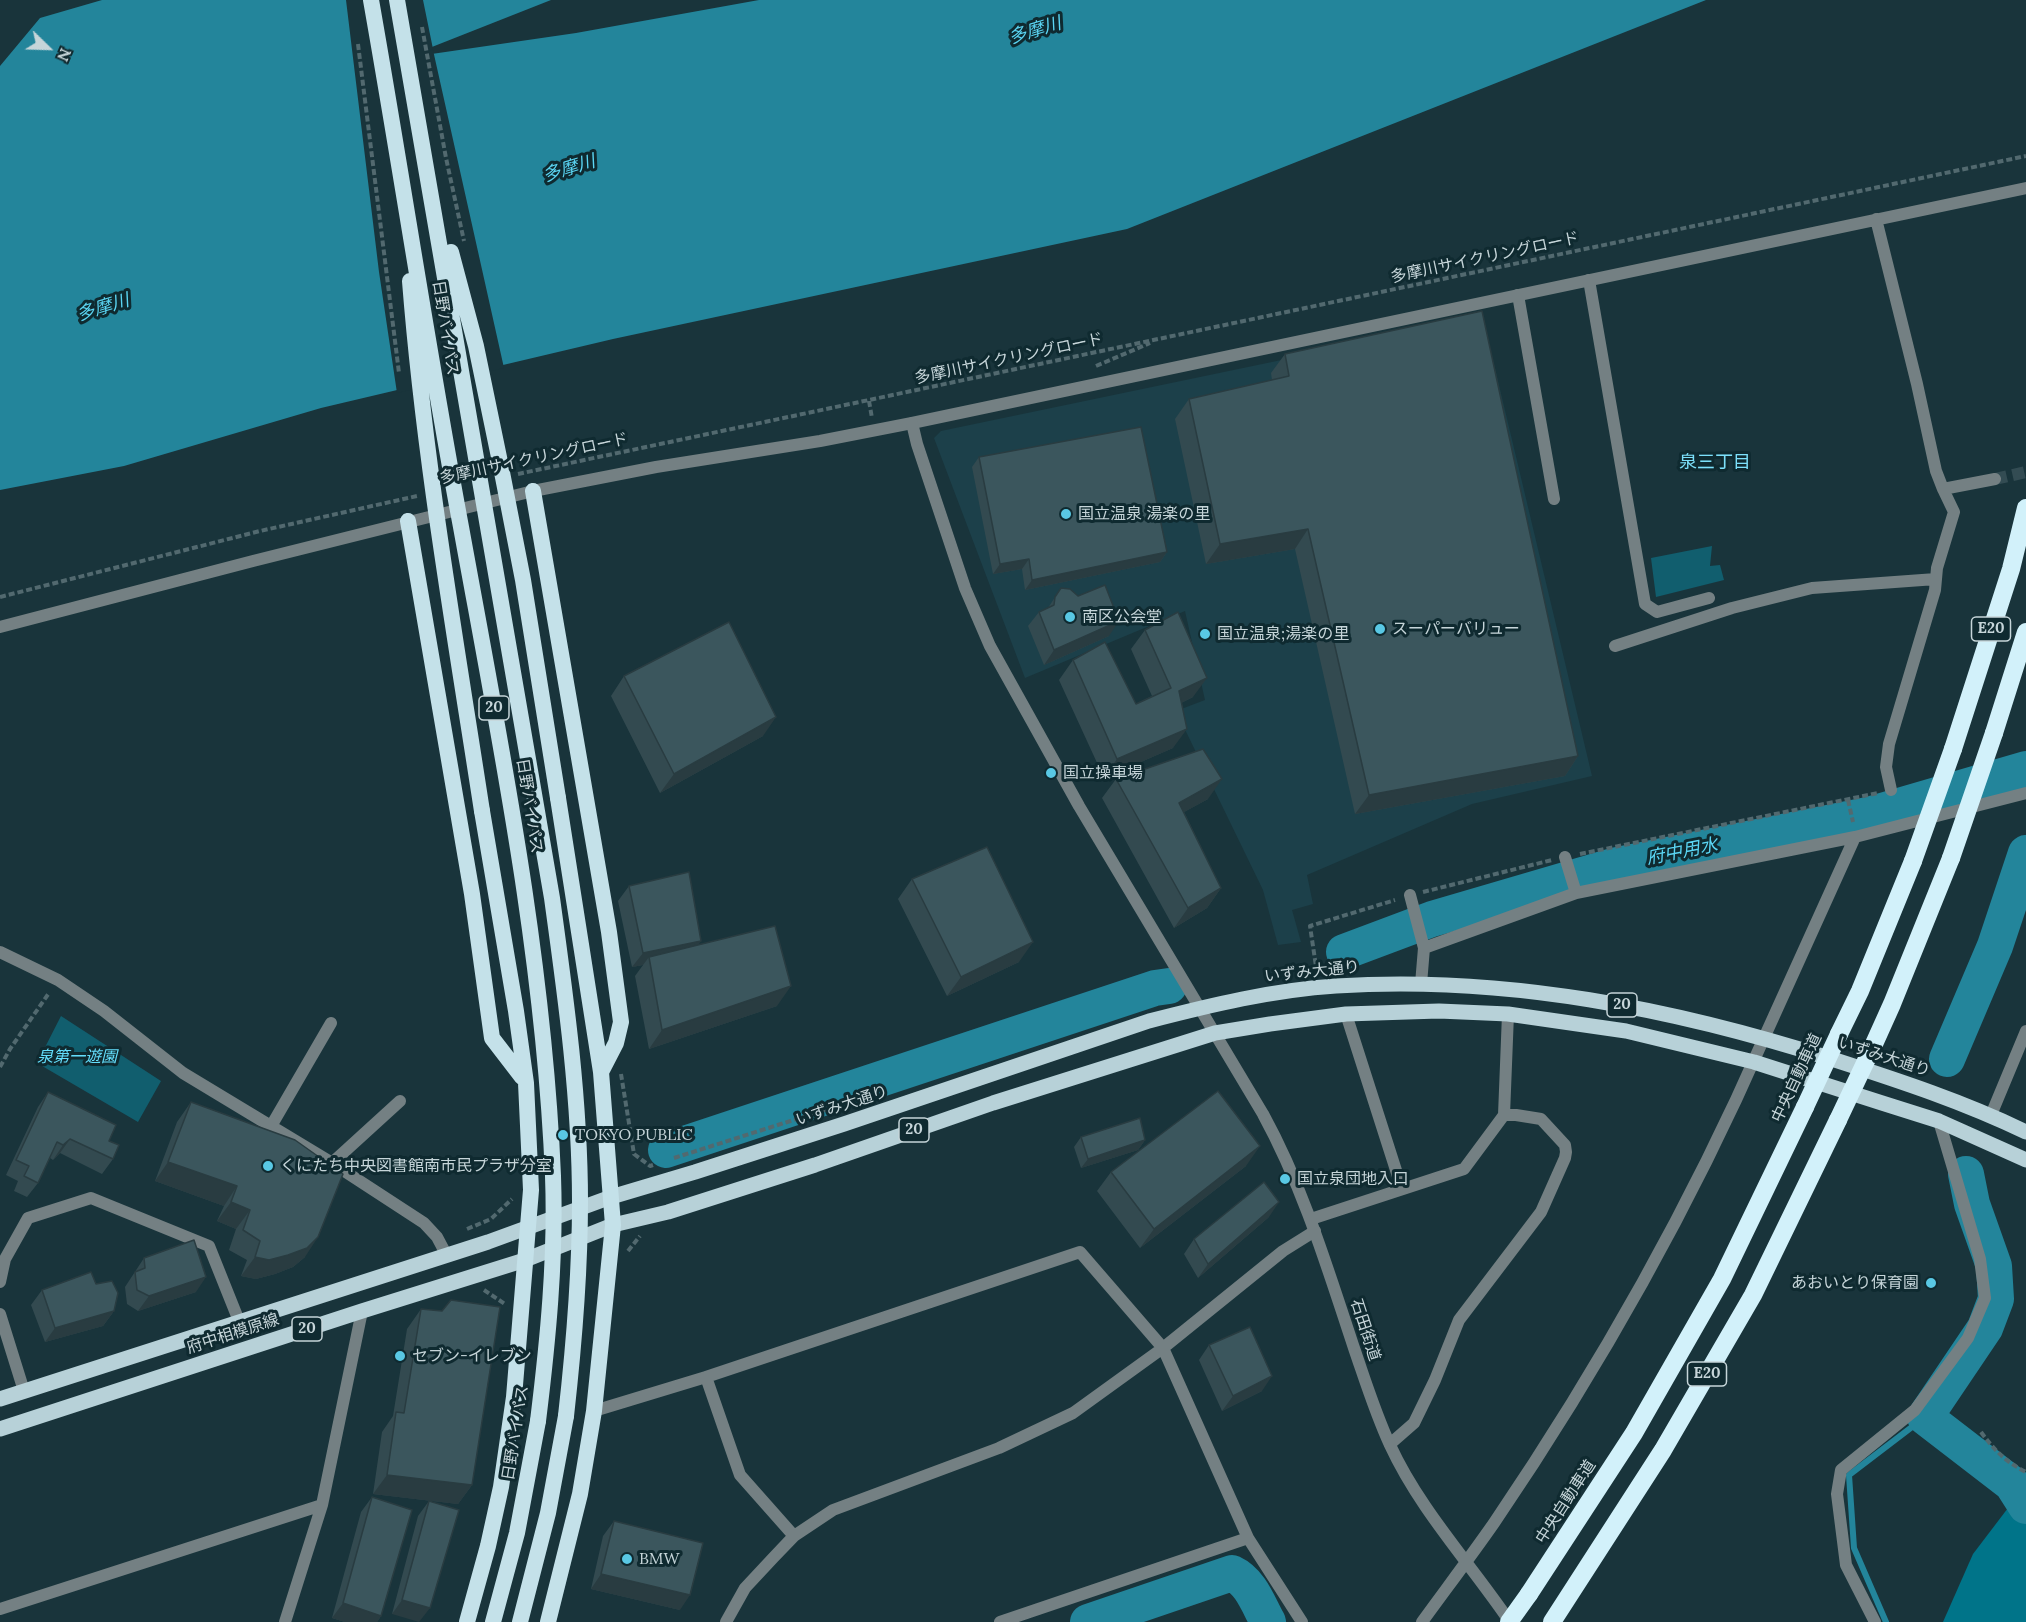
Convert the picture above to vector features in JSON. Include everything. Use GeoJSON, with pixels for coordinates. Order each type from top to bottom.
{"type":"FeatureCollection","features":[{"type":"Feature","properties":{"kind":"highway","name":"日野バイパス"},"geometry":{"type":"LineString","coordinates":[[371,0],[401,166],[454,492],[512,804],[542,1009],[553,1177],[554,1225],[549,1315],[538,1421],[517,1533],[493,1622]]}},
{"type":"Feature","properties":{"kind":"highway","name":"日野バイパス"},"geometry":{"type":"LineString","coordinates":[[397,0],[552,898],[569,1029],[577,1118],[580,1201],[578,1293],[566,1416],[548,1513],[520,1622]]}},
{"type":"Feature","properties":{"kind":"highway"},"geometry":{"type":"LineString","coordinates":[[425,159],[476,346],[523,580],[601,1072],[613,1225],[594,1411],[580,1494],[548,1622]]}},
{"type":"Feature","properties":{"kind":"highway"},"geometry":{"type":"LineString","coordinates":[[401,166],[416,361],[429,475],[516,1011],[526,1083],[531,1190],[514,1397],[501,1487],[486,1555],[467,1622]]}},
{"type":"Feature","properties":{"kind":"highway"},"geometry":{"type":"LineString","coordinates":[[534,491],[609,932],[621,1022],[616,1044],[601,1072]]}},
{"type":"Feature","properties":{"kind":"highway","name":"中央自動車道"},"geometry":{"type":"LineString","coordinates":[[1510,1622],[1634,1432],[1716,1289],[1860,991],[1913,861],[1953,749],[2011,569],[2026,508]]}},
{"type":"Feature","properties":{"kind":"highway"},"geometry":{"type":"LineString","coordinates":[[408,521],[472,894],[492,1038],[517,1068],[526,1083]]}},
{"type":"Feature","properties":{"kind":"highway","name":"E20"},"geometry":{"type":"LineString","coordinates":[[1554,1620],[1663,1450],[1753,1295],[1838,1120],[1892,1004],[1951,858],[2026,632]]}},
{"type":"Feature","properties":{"kind":"main road","name":"いずみ大通り"},"geometry":{"type":"LineString","coordinates":[[611,1197],[941,1093],[1149,1021],[1200,1008],[1294,990],[1366,985],[1421,984],[1504,989],[1626,1005],[1764,1038],[1893,1078],[1991,1115],[2026,1132]]}},
{"type":"Feature","properties":{"kind":"main road","name":"20"},"geometry":{"type":"LineString","coordinates":[[613,1225],[680,1208],[863,1149],[952,1116],[1215,1033],[1346,1014],[1407,1011],[1508,1014],[1626,1031],[1754,1062],[1939,1121],[2026,1160]]}},
{"type":"Feature","properties":{"kind":"main road","name":"府中相模原線"},"geometry":{"type":"LineString","coordinates":[[0,1399],[488,1242],[611,1197]]}},
{"type":"Feature","properties":{"kind":"main road","name":"府中相模原線"},"geometry":{"type":"LineString","coordinates":[[0,1429],[525,1260],[613,1225]]}},
{"type":"Feature","properties":{"kind":"street"},"geometry":{"type":"LineString","coordinates":[[0,627],[408,521],[534,491],[656,467],[820,441],[912,423],[2026,188]]}},
{"type":"Feature","properties":{"kind":"street"},"geometry":{"type":"LineString","coordinates":[[1876,219],[1936,471],[1954,512],[1937,568],[1935,590],[1889,744],[1887,767],[1891,790]]}},
{"type":"Feature","properties":{"kind":"street"},"geometry":{"type":"LineString","coordinates":[[1589,280],[1645,604],[1657,612],[1708,598]]}},
{"type":"Feature","properties":{"kind":"street"},"geometry":{"type":"LineString","coordinates":[[1518,295],[1554,499]]}},
{"type":"Feature","properties":{"kind":"street","name":"石田街道"},"geometry":{"type":"LineString","coordinates":[[912,423],[965,588],[990,646],[1079,806],[1263,1114],[1287,1159],[1316,1231],[1373,1403],[1404,1473],[1432,1516],[1510,1622]]}},
{"type":"Feature","properties":{"kind":"street"},"geometry":{"type":"LineString","coordinates":[[1943,489],[1995,479]]}},
{"type":"Feature","properties":{"kind":"street"},"geometry":{"type":"LineString","coordinates":[[1615,646],[1732,608],[1812,588],[1936,579]]}},
{"type":"Feature","properties":{"kind":"street"},"geometry":{"type":"LineString","coordinates":[[1422,942],[1575,888],[1855,833],[2026,793]]}},
{"type":"Feature","properties":{"kind":"street"},"geometry":{"type":"LineString","coordinates":[[1422,1622],[1494,1523],[1568,1409],[1626,1311],[1700,1172],[1754,1062],[1855,833]]}},
{"type":"Feature","properties":{"kind":"street"},"geometry":{"type":"LineString","coordinates":[[1567,861],[1575,888]]}},
{"type":"Feature","properties":{"kind":"street"},"geometry":{"type":"LineString","coordinates":[[1411,900],[1422,942],[1421,984]]}},
{"type":"Feature","properties":{"kind":"street"},"geometry":{"type":"LineString","coordinates":[[0,952],[58,980],[104,1011],[183,1073],[270,1128],[332,1163],[424,1223],[437,1237],[446,1254]]}},
{"type":"Feature","properties":{"kind":"street"},"geometry":{"type":"LineString","coordinates":[[1346,1014],[1402,1189]]}},
{"type":"Feature","properties":{"kind":"street"},"geometry":{"type":"LineString","coordinates":[[1311,1219],[1464,1169],[1504,1116],[1508,1014]]}},
{"type":"Feature","properties":{"kind":"street"},"geometry":{"type":"LineString","coordinates":[[270,1128],[331,1023]]}},
{"type":"Feature","properties":{"kind":"street"},"geometry":{"type":"LineString","coordinates":[[1991,1115],[2026,1031]]}},
{"type":"Feature","properties":{"kind":"street"},"geometry":{"type":"LineString","coordinates":[[332,1163],[400,1101]]}},
{"type":"Feature","properties":{"kind":"street"},"geometry":{"type":"LineString","coordinates":[[1390,1444],[1414,1423],[1435,1380],[1459,1320],[1541,1212],[1565,1158],[1565,1145],[1541,1119],[1516,1115],[1504,1116]]}},
{"type":"Feature","properties":{"kind":"street"},"geometry":{"type":"LineString","coordinates":[[1875,1622],[1846,1565],[1837,1494],[1841,1470],[1915,1410],[1968,1338],[1985,1298],[1980,1259],[1939,1121]]}},
{"type":"Feature","properties":{"kind":"street"},"geometry":{"type":"LineString","coordinates":[[0,1281],[5,1259],[28,1218],[90,1198],[209,1246],[239,1321]]}},
{"type":"Feature","properties":{"kind":"street"},"geometry":{"type":"LineString","coordinates":[[726,1622],[745,1588],[794,1536],[833,1510],[999,1448],[1073,1413],[1163,1348],[1283,1251],[1316,1231]]}},
{"type":"Feature","properties":{"kind":"street"},"geometry":{"type":"LineString","coordinates":[[594,1411],[706,1377],[1080,1252],[1163,1348],[1248,1538],[1302,1622]]}},
{"type":"Feature","properties":{"kind":"street"},"geometry":{"type":"LineString","coordinates":[[285,1622],[322,1506],[362,1311]]}},
{"type":"Feature","properties":{"kind":"street"},"geometry":{"type":"LineString","coordinates":[[0,1314],[24,1391]]}},
{"type":"Feature","properties":{"kind":"street"},"geometry":{"type":"LineString","coordinates":[[706,1377],[740,1475],[794,1536]]}},
{"type":"Feature","properties":{"kind":"street"},"geometry":{"type":"LineString","coordinates":[[0,1609],[322,1506]]}},
{"type":"Feature","properties":{"kind":"street"},"geometry":{"type":"LineString","coordinates":[[1000,1622],[1248,1538]]}},
{"type":"Feature","properties":{"kind":"path","name":"多摩川サイクリングロード"},"geometry":{"type":"LineString","coordinates":[[510,476],[2026,156]]}},
{"type":"Feature","properties":{"kind":"path"},"geometry":{"type":"LineString","coordinates":[[869,401],[873,421]]}},
{"type":"Feature","properties":{"kind":"path","name":"多摩川サイクリングロード"},"geometry":{"type":"LineString","coordinates":[[0,597],[260,531],[424,494]]}},
{"type":"Feature","properties":{"kind":"path"},"geometry":{"type":"LineString","coordinates":[[1317,970],[1311,926],[1567,861],[1891,790]]}},
{"type":"Feature","properties":{"kind":"path"},"geometry":{"type":"LineString","coordinates":[[1848,800],[1855,833]]}},
{"type":"Feature","properties":{"kind":"path"},"geometry":{"type":"LineString","coordinates":[[0,1067],[58,980]]}},
{"type":"Feature","properties":{"kind":"path"},"geometry":{"type":"LineString","coordinates":[[616,1044],[634,1154],[651,1166],[662,1162]]}},
{"type":"Feature","properties":{"kind":"path"},"geometry":{"type":"LineString","coordinates":[[673,1158],[855,1100]]}},
{"type":"Feature","properties":{"kind":"path"},"geometry":{"type":"LineString","coordinates":[[621,1260],[642,1233]]}},
{"type":"Feature","properties":{"kind":"path"},"geometry":{"type":"LineString","coordinates":[[481,1287],[505,1304],[505,1316]]}},
{"type":"Feature","properties":{"kind":"path"},"geometry":{"type":"LineString","coordinates":[[1981,1432],[1993,1449],[2009,1464],[2026,1472]]}},
{"type":"Feature","properties":{"kind":"shaded area"},"geometry":{"type":"Polygon","coordinates":[[[1483,318],[1592,776],[1472,804],[1307,875],[1313,904],[1292,910],[1301,942],[1278,945],[1263,890],[1176,711],[1205,700],[1185,611],[1025,678],[934,438],[941,431],[1483,318]]]}},
{"type":"Feature","properties":{"kind":"shaded area"},"geometry":{"type":"Polygon","coordinates":[[[2026,1494],[2026,1622],[1943,1622],[1973,1554],[2008,1508],[2026,1494]]]}},
{"type":"Feature","properties":{"kind":"green space"},"geometry":{"type":"Polygon","coordinates":[[[1712,546],[1710,566],[1720,565],[1724,580],[1656,597],[1651,558],[1712,546]]]}},
{"type":"Feature","properties":{"kind":"green space","name":"泉第一遊園"},"geometry":{"type":"Polygon","coordinates":[[[61,1016],[161,1081],[138,1122],[37,1063],[61,1016]]]}},
{"type":"Feature","properties":{"kind":"water","name":"多摩川"},"geometry":{"type":"Polygon","coordinates":[[[102,0],[551,0],[404,58],[576,33],[759,0],[1706,0],[1127,229],[613,339],[321,408],[124,466],[0,490],[0,66],[40,18],[102,0]]]}},
{"type":"Feature","properties":{"kind":"pier"},"geometry":{"type":"Polygon","coordinates":[[[346,0],[423,0],[433,49],[426,51],[433,50],[504,368],[397,393],[379,272],[346,0]]]}},
{"type":"Feature","properties":{"kind":"building"},"geometry":{"type":"Polygon","coordinates":[[[1482,311],[1578,756],[1369,795],[1308,529],[1220,544],[1189,399],[1289,376],[1285,354],[1482,311]]]}},
{"type":"Feature","properties":{"kind":"building","name":"国立温泉 湯楽の里"},"geometry":{"type":"Polygon","coordinates":[[[1141,427],[1167,552],[1032,580],[1029,559],[1000,564],[979,457],[1141,427]]]}},
{"type":"Feature","properties":{"kind":"building"},"geometry":{"type":"Polygon","coordinates":[[[1105,585],[1119,621],[1054,650],[1039,612],[1054,605],[1055,597],[1061,588],[1070,589],[1078,596],[1105,585]]]}},
{"type":"Feature","properties":{"kind":"building"},"geometry":{"type":"Polygon","coordinates":[[[1178,612],[1207,678],[1179,691],[1187,729],[1117,759],[1073,660],[1105,642],[1136,704],[1171,688],[1145,630],[1178,612]]]}},
{"type":"Feature","properties":{"kind":"building"},"geometry":{"type":"Polygon","coordinates":[[[729,622],[776,717],[674,774],[624,676],[729,622]]]}},
{"type":"Feature","properties":{"kind":"building"},"geometry":{"type":"Polygon","coordinates":[[[1203,749],[1222,779],[1179,803],[1221,888],[1188,908],[1116,779],[1203,749]]]}},
{"type":"Feature","properties":{"kind":"building"},"geometry":{"type":"Polygon","coordinates":[[[987,847],[1033,942],[961,977],[912,879],[987,847]]]}},
{"type":"Feature","properties":{"kind":"building"},"geometry":{"type":"Polygon","coordinates":[[[689,872],[701,941],[643,953],[629,886],[689,872]]]}},
{"type":"Feature","properties":{"kind":"building"},"geometry":{"type":"Polygon","coordinates":[[[775,926],[791,986],[662,1030],[649,957],[775,926]]]}},
{"type":"Feature","properties":{"kind":"building"},"geometry":{"type":"Polygon","coordinates":[[[1218,1091],[1260,1146],[1154,1229],[1111,1172],[1218,1091]]]}},
{"type":"Feature","properties":{"kind":"building"},"geometry":{"type":"Polygon","coordinates":[[[48,1092],[116,1125],[109,1141],[119,1145],[113,1159],[70,1139],[63,1145],[57,1142],[38,1183],[24,1176],[29,1166],[16,1160],[48,1092]]]}},
{"type":"Feature","properties":{"kind":"building"},"geometry":{"type":"Polygon","coordinates":[[[191,1102],[295,1140],[343,1174],[318,1237],[307,1248],[269,1260],[255,1257],[260,1241],[243,1230],[250,1210],[231,1202],[237,1186],[168,1162],[191,1102]]]}},
{"type":"Feature","properties":{"kind":"building"},"geometry":{"type":"Polygon","coordinates":[[[1140,1118],[1145,1140],[1088,1159],[1081,1137],[1140,1118]]]}},
{"type":"Feature","properties":{"kind":"building"},"geometry":{"type":"Polygon","coordinates":[[[1264,1182],[1279,1202],[1208,1264],[1194,1239],[1264,1182]]]}},
{"type":"Feature","properties":{"kind":"building"},"geometry":{"type":"Polygon","coordinates":[[[194,1240],[206,1277],[149,1296],[137,1290],[135,1272],[145,1268],[144,1258],[194,1240]]]}},
{"type":"Feature","properties":{"kind":"building"},"geometry":{"type":"Polygon","coordinates":[[[91,1272],[96,1284],[112,1281],[118,1293],[114,1311],[55,1328],[42,1290],[91,1272]]]}},
{"type":"Feature","properties":{"kind":"building"},"geometry":{"type":"Polygon","coordinates":[[[451,1300],[500,1307],[472,1485],[387,1475],[396,1412],[404,1413],[421,1309],[442,1311],[451,1300]]]}},
{"type":"Feature","properties":{"kind":"building"},"geometry":{"type":"Polygon","coordinates":[[[1250,1327],[1272,1376],[1233,1396],[1209,1345],[1250,1327]]]}},
{"type":"Feature","properties":{"kind":"building"},"geometry":{"type":"Polygon","coordinates":[[[372,1497],[412,1510],[381,1616],[343,1603],[372,1497]]]}},
{"type":"Feature","properties":{"kind":"building"},"geometry":{"type":"Polygon","coordinates":[[[429,1501],[459,1510],[430,1608],[402,1600],[429,1501]]]}},
{"type":"Feature","properties":{"kind":"building"},"geometry":{"type":"Polygon","coordinates":[[[614,1521],[703,1543],[690,1595],[601,1574],[614,1521]]]}},
{"type":"Feature","properties":{"kind":"waterway","name":"府中用水"},"geometry":{"type":"LineString","coordinates":[[1344,952],[1432,919],[1613,866],[1868,815],[2026,769]]}},
{"type":"Feature","properties":{"kind":"waterway"},"geometry":{"type":"LineString","coordinates":[[1947,1059],[1995,946],[2026,853]]}},
{"type":"Feature","properties":{"kind":"waterway"},"geometry":{"type":"LineString","coordinates":[[666,1150],[1155,988],[1169,986]]}},
{"type":"Feature","properties":{"kind":"waterway"},"geometry":{"type":"LineString","coordinates":[[1966,1174],[1972,1204],[1994,1266],[1996,1299],[1985,1328],[1925,1417],[2012,1484],[2026,1506]]}},
{"type":"Feature","properties":{"kind":"waterway"},"geometry":{"type":"LineString","coordinates":[[1886,1622],[1854,1548],[1849,1475],[1925,1417]]}},
{"type":"Feature","properties":{"kind":"waterway"},"geometry":{"type":"LineString","coordinates":[[1088,1622],[1232,1573],[1249,1588],[1268,1622]]}},
{"type":"Feature","properties":{"kind":"tunnel"},"geometry":{"type":"LineString","coordinates":[[1995,479],[2026,472]]}},
{"type":"Feature","properties":{"kind":"place","name":"国立温泉 湯楽の里"},"geometry":{"type":"Point","coordinates":[1066,514]}},
{"type":"Feature","properties":{"kind":"place","name":"南区公会堂"},"geometry":{"type":"Point","coordinates":[1070,617]}},
{"type":"Feature","properties":{"kind":"place","name":"スーパーバリュー"},"geometry":{"type":"Point","coordinates":[1380,629]}},
{"type":"Feature","properties":{"kind":"place","name":"国立温泉;湯楽の里"},"geometry":{"type":"Point","coordinates":[1205,634]}},
{"type":"Feature","properties":{"kind":"place","name":"国立操車場"},"geometry":{"type":"Point","coordinates":[1051,773]}},
{"type":"Feature","properties":{"kind":"place","name":"TOKYO PUBLIC"},"geometry":{"type":"Point","coordinates":[563,1135]}},
{"type":"Feature","properties":{"kind":"place","name":"くにたち中央図書館南市民プラザ分室"},"geometry":{"type":"Point","coordinates":[268,1166]}},
{"type":"Feature","properties":{"kind":"place","name":"国立泉団地入口"},"geometry":{"type":"Point","coordinates":[1285,1179]}},
{"type":"Feature","properties":{"kind":"place","name":"あおいとり保育園"},"geometry":{"type":"Point","coordinates":[1931,1283]}},
{"type":"Feature","properties":{"kind":"place","name":"セブン-イレブン"},"geometry":{"type":"Point","coordinates":[400,1356]}},
{"type":"Feature","properties":{"kind":"place","name":"BMW"},"geometry":{"type":"Point","coordinates":[627,1559]}},
{"type":"Feature","properties":{"kind":"district","name":"泉三丁目"},"geometry":{"type":"Point","coordinates":[1715,463]}}]}
